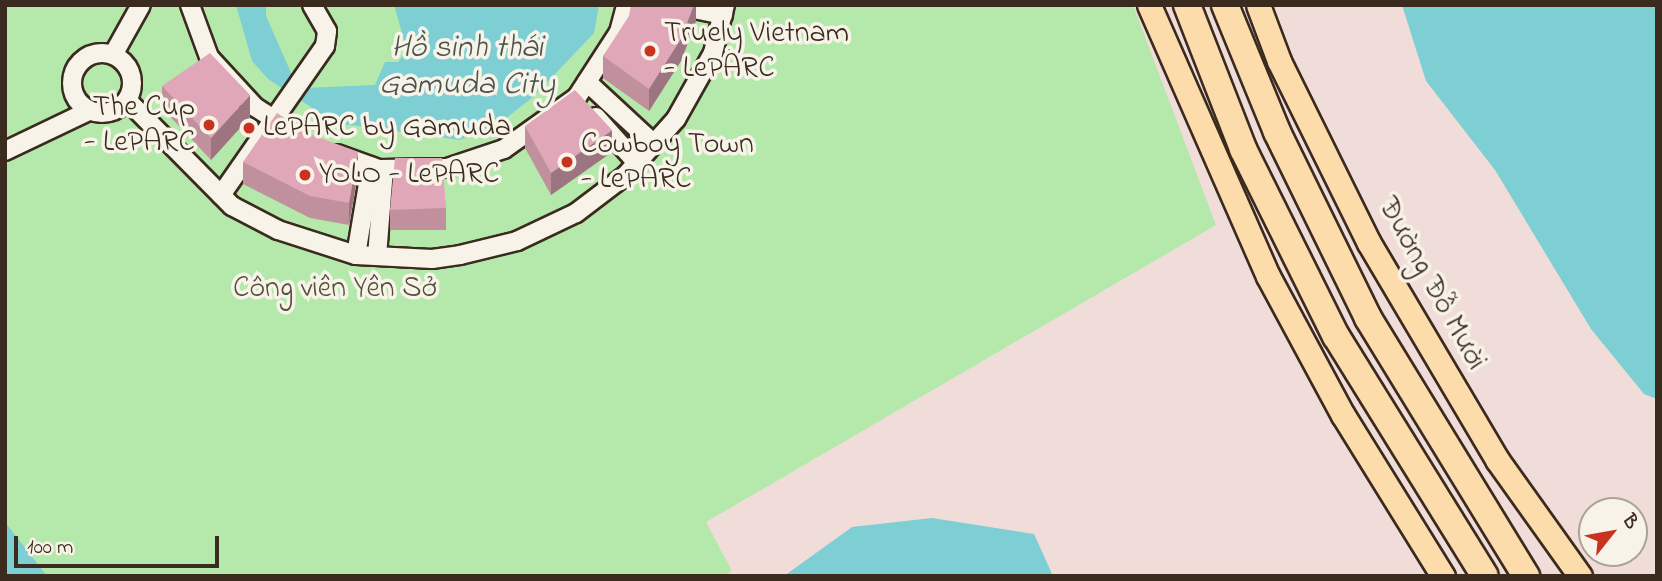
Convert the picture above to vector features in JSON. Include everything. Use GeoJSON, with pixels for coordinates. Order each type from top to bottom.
{"type":"FeatureCollection","features":[{"type":"Feature","properties":{"kind":"highway"},"geometry":{"type":"LineString","coordinates":[[1187,5],[1242,149],[1336,336],[1485,576]]}},
{"type":"Feature","properties":{"kind":"highway"},"geometry":{"type":"LineString","coordinates":[[1225,5],[1277,132],[1368,318],[1526,576]]}},
{"type":"Feature","properties":{"kind":"main road"},"geometry":{"type":"LineString","coordinates":[[1149,5],[1268,276],[1343,415],[1443,576]]}},
{"type":"Feature","properties":{"kind":"main road","name":"Đường Đỗ Mười"},"geometry":{"type":"LineString","coordinates":[[1258,5],[1285,73],[1403,303],[1497,461],[1580,576]]}},
{"type":"Feature","properties":{"kind":"street"},"geometry":{"type":"LineString","coordinates":[[113,55],[141,5]]}},
{"type":"Feature","properties":{"kind":"street"},"geometry":{"type":"LineString","coordinates":[[190,5],[209,57],[255,107],[309,142],[378,168],[447,168],[504,149],[582,89],[619,32],[626,5]]}},
{"type":"Feature","properties":{"kind":"street"},"geometry":{"type":"LineString","coordinates":[[221,195],[328,39],[312,5]]}},
{"type":"Feature","properties":{"kind":"street"},"geometry":{"type":"LineString","coordinates":[[127,100],[232,206],[278,230],[356,255],[432,259],[517,241],[576,212],[637,163],[676,119],[713,53],[723,8],[674,5]]}},
{"type":"Feature","properties":{"kind":"street"},"geometry":{"type":"LineString","coordinates":[[5,152],[89,110],[110,113],[127,100],[132,78],[125,64],[113,55],[91,55],[74,71],[74,94],[89,110]]}},
{"type":"Feature","properties":{"kind":"street"},"geometry":{"type":"LineString","coordinates":[[582,89],[653,144]]}},
{"type":"Feature","properties":{"kind":"street"},"geometry":{"type":"LineString","coordinates":[[582,89],[637,163]]}},
{"type":"Feature","properties":{"kind":"street"},"geometry":{"type":"LineString","coordinates":[[356,255],[378,168]]}},
{"type":"Feature","properties":{"kind":"street"},"geometry":{"type":"LineString","coordinates":[[377,256],[378,168]]}},
{"type":"Feature","properties":{"kind":"green space","name":"Công viên Yên Sở"},"geometry":{"type":"Polygon","coordinates":[[[5,5],[1133,5],[1216,225],[706,522],[732,571],[725,576],[45,576],[5,526],[5,5]]]}},
{"type":"Feature","properties":{"kind":"water","name":"Hồ sinh thái Gamuda City"},"geometry":{"type":"Polygon","coordinates":[[[236,5],[266,5],[266,16],[292,75],[305,88],[375,85],[385,62],[398,62],[407,50],[394,5],[599,5],[594,33],[533,97],[499,124],[460,140],[335,123],[268,79],[252,61],[236,5]]]}},
{"type":"Feature","properties":{"kind":"water"},"geometry":{"type":"Polygon","coordinates":[[[1402,5],[1657,5],[1657,399],[1644,394],[1591,329],[1495,170],[1426,81],[1402,5]]]}},
{"type":"Feature","properties":{"kind":"water"},"geometry":{"type":"Polygon","coordinates":[[[932,518],[1034,534],[1053,576],[784,576],[852,527],[932,518]]]}},
{"type":"Feature","properties":{"kind":"water"},"geometry":{"type":"Polygon","coordinates":[[[5,522],[47,576],[5,576],[5,522]]]}},
{"type":"Feature","properties":{"kind":"building","name":"Truely Vietnam - LePARC"},"geometry":{"type":"Polygon","coordinates":[[[631,5],[694,5],[681,39],[649,89],[603,56],[629,16],[631,5]]]}},
{"type":"Feature","properties":{"kind":"building"},"geometry":{"type":"Polygon","coordinates":[[[210,53],[250,95],[211,138],[162,86],[210,53]]]}},
{"type":"Feature","properties":{"kind":"building"},"geometry":{"type":"Polygon","coordinates":[[[575,90],[612,130],[551,173],[525,126],[575,90]]]}},
{"type":"Feature","properties":{"kind":"building"},"geometry":{"type":"Polygon","coordinates":[[[277,113],[310,134],[358,152],[349,203],[310,196],[243,162],[277,113]]]}},
{"type":"Feature","properties":{"kind":"building"},"geometry":{"type":"Polygon","coordinates":[[[395,158],[442,158],[446,208],[390,210],[395,158]]]}},
{"type":"Feature","properties":{"kind":"place","name":"Truely Vietnam - LePARC"},"geometry":{"type":"Point","coordinates":[650,51]}},
{"type":"Feature","properties":{"kind":"place","name":"The Cup - LePARC"},"geometry":{"type":"Point","coordinates":[209,125]}},
{"type":"Feature","properties":{"kind":"place","name":"LePARC by Gamuda"},"geometry":{"type":"Point","coordinates":[249,128]}},
{"type":"Feature","properties":{"kind":"place","name":"Cowboy Town - LePARC"},"geometry":{"type":"Point","coordinates":[567,162]}},
{"type":"Feature","properties":{"kind":"place","name":"YOLO - LePARC"},"geometry":{"type":"Point","coordinates":[305,175]}}]}
